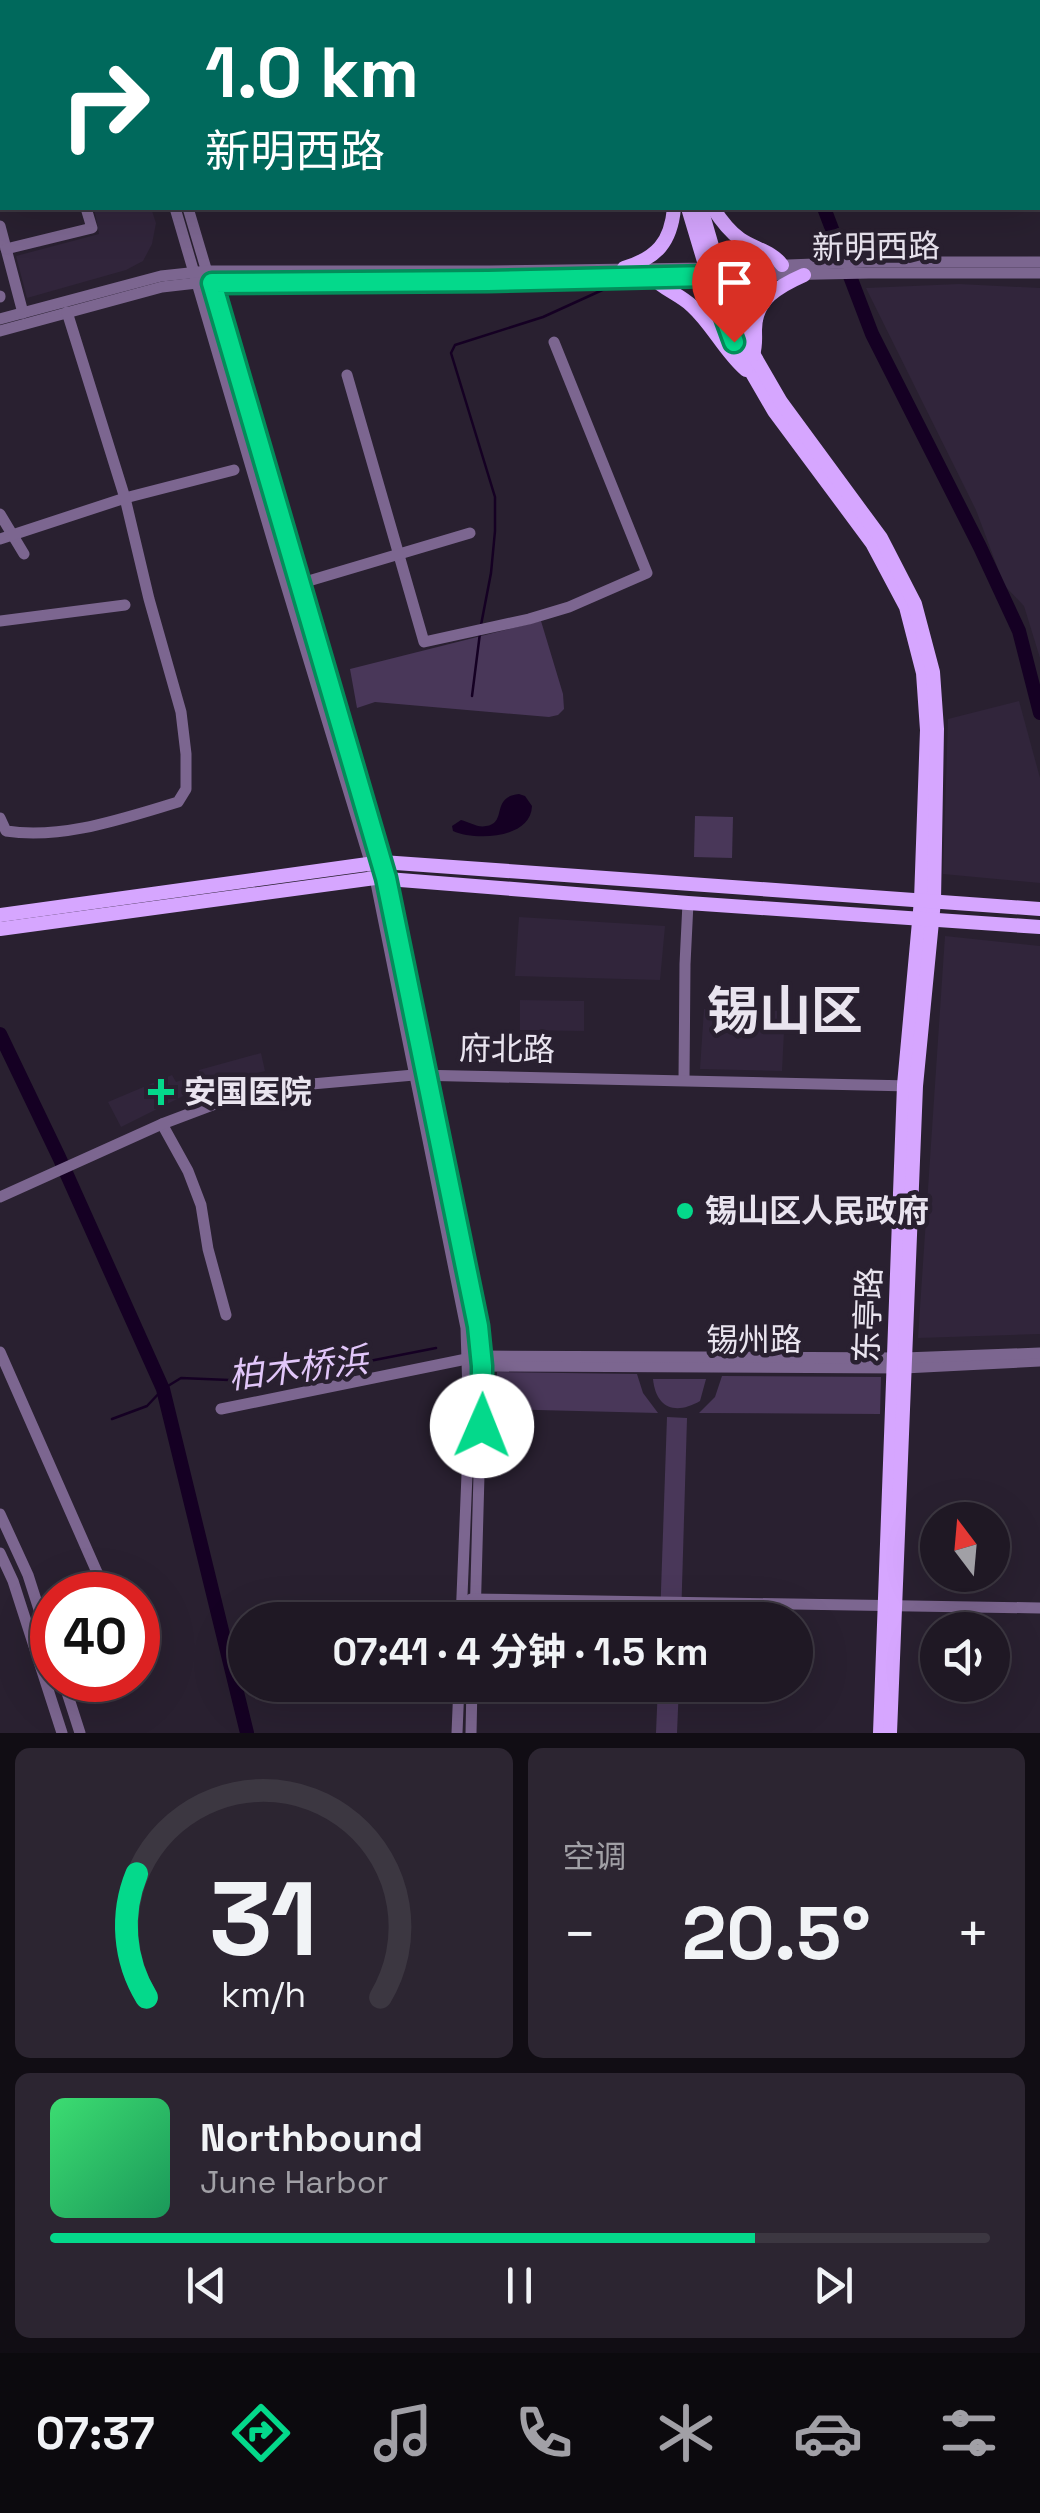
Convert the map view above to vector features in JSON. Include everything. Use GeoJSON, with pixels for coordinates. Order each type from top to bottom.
{"type":"FeatureCollection","features":[{"type":"Feature","properties":{"kind":"main road"},"geometry":{"type":"LineString","coordinates":[[624,268],[640,264],[662,247],[674,210]]}},
{"type":"Feature","properties":{"kind":"main road"},"geometry":{"type":"LineString","coordinates":[[689,210],[753,355],[780,402],[881,538],[915,604],[933,672],[937,730],[927,901]]}},
{"type":"Feature","properties":{"kind":"main road"},"geometry":{"type":"LineString","coordinates":[[700,210],[734,342],[774,411],[872,543],[906,608],[923,673],[927,901]]}},
{"type":"Feature","properties":{"kind":"main road"},"geometry":{"type":"LineString","coordinates":[[714,210],[741,239],[776,257],[782,265]]}},
{"type":"Feature","properties":{"kind":"main road"},"geometry":{"type":"LineString","coordinates":[[753,355],[758,310],[786,282],[804,275]]}},
{"type":"Feature","properties":{"kind":"main road"},"geometry":{"type":"LineString","coordinates":[[652,276],[661,287],[692,306],[731,357],[752,374]]}},
{"type":"Feature","properties":{"kind":"main road"},"geometry":{"type":"LineString","coordinates":[[0,915],[379,870],[1040,908]]}},
{"type":"Feature","properties":{"kind":"main road"},"geometry":{"type":"LineString","coordinates":[[0,929],[379,870],[688,903],[1040,927]]}},
{"type":"Feature","properties":{"kind":"main road","name":"东亭路"},"geometry":{"type":"LineString","coordinates":[[890,1733],[890,1605],[910,1086],[927,901]]}},
{"type":"Feature","properties":{"kind":"main road","name":"东亭路"},"geometry":{"type":"LineString","coordinates":[[880,1733],[890,1605]]}},
{"type":"Feature","properties":{"kind":"street"},"geometry":{"type":"LineString","coordinates":[[6,249],[92,228],[87,210]]}},
{"type":"Feature","properties":{"kind":"street"},"geometry":{"type":"LineString","coordinates":[[176,210],[379,870],[421,1075],[466,1328],[477,1361],[469,1426],[470,1602]]}},
{"type":"Feature","properties":{"kind":"street"},"geometry":{"type":"LineString","coordinates":[[189,210],[292,586]]}},
{"type":"Feature","properties":{"kind":"street"},"geometry":{"type":"LineString","coordinates":[[0,229],[6,249],[5,271],[23,313]]}},
{"type":"Feature","properties":{"kind":"street","name":"新明西路"},"geometry":{"type":"LineString","coordinates":[[210,277],[488,281],[652,276],[782,265],[823,269],[1040,262]]}},
{"type":"Feature","properties":{"kind":"street","name":"新明西路"},"geometry":{"type":"LineString","coordinates":[[868,267],[1040,272]]}},
{"type":"Feature","properties":{"kind":"street","name":"新明西路"},"geometry":{"type":"LineString","coordinates":[[0,320],[162,276],[624,268],[804,275],[823,269]]}},
{"type":"Feature","properties":{"kind":"street","name":"新明西路"},"geometry":{"type":"LineString","coordinates":[[0,331],[195,278]]}},
{"type":"Feature","properties":{"kind":"street"},"geometry":{"type":"LineString","coordinates":[[0,818],[6,831],[20,834],[106,824],[178,802],[186,789],[181,712],[125,498],[67,312]]}},
{"type":"Feature","properties":{"kind":"street"},"geometry":{"type":"LineString","coordinates":[[347,374],[424,642],[568,607],[647,573],[554,342]]}},
{"type":"Feature","properties":{"kind":"street"},"geometry":{"type":"LineString","coordinates":[[6,537],[125,498],[234,470]]}},
{"type":"Feature","properties":{"kind":"street"},"geometry":{"type":"LineString","coordinates":[[0,514],[6,537],[24,554]]}},
{"type":"Feature","properties":{"kind":"street"},"geometry":{"type":"LineString","coordinates":[[292,586],[470,533]]}},
{"type":"Feature","properties":{"kind":"street"},"geometry":{"type":"LineString","coordinates":[[0,620],[125,605]]}},
{"type":"Feature","properties":{"kind":"street"},"geometry":{"type":"LineString","coordinates":[[684,1080],[688,903]]}},
{"type":"Feature","properties":{"kind":"street","name":"府北路"},"geometry":{"type":"LineString","coordinates":[[0,1197],[162,1124],[254,1089],[421,1075],[910,1086]]}},
{"type":"Feature","properties":{"kind":"street"},"geometry":{"type":"LineString","coordinates":[[162,1124],[202,1205],[208,1248],[226,1314]]}},
{"type":"Feature","properties":{"kind":"street"},"geometry":{"type":"LineString","coordinates":[[0,1352],[97,1572]]}},
{"type":"Feature","properties":{"kind":"street","name":"锡州路"},"geometry":{"type":"LineString","coordinates":[[899,1363],[1040,1352]]}},
{"type":"Feature","properties":{"kind":"street","name":"锡州路"},"geometry":{"type":"LineString","coordinates":[[221,1408],[477,1361],[1040,1361]]}},
{"type":"Feature","properties":{"kind":"street"},"geometry":{"type":"LineString","coordinates":[[0,1514],[30,1581]]}},
{"type":"Feature","properties":{"kind":"street"},"geometry":{"type":"LineString","coordinates":[[0,1552],[62,1733]]}},
{"type":"Feature","properties":{"kind":"street"},"geometry":{"type":"LineString","coordinates":[[469,1599],[1040,1608]]}},
{"type":"Feature","properties":{"kind":"street"},"geometry":{"type":"LineString","coordinates":[[70,1702],[80,1733]]}},
{"type":"Feature","properties":{"kind":"street"},"geometry":{"type":"LineString","coordinates":[[456,1733],[457,1702]]}},
{"type":"Feature","properties":{"kind":"street"},"geometry":{"type":"LineString","coordinates":[[470,1733],[471,1702]]}},
{"type":"Feature","properties":{"kind":"shaded area"},"geometry":{"type":"Polygon","coordinates":[[[94,210],[152,210],[156,223],[152,244],[143,261],[126,270],[27,298],[16,256],[99,234],[94,210]]]}},
{"type":"Feature","properties":{"kind":"shaded area"},"geometry":{"type":"Polygon","coordinates":[[[959,284],[1040,288],[1040,658],[1024,606],[1004,585],[976,510],[866,288],[959,284]]]}},
{"type":"Feature","properties":{"kind":"shaded area"},"geometry":{"type":"Polygon","coordinates":[[[541,621],[563,694],[564,709],[558,715],[375,702],[357,708],[350,669],[541,621]]]}},
{"type":"Feature","properties":{"kind":"shaded area"},"geometry":{"type":"Polygon","coordinates":[[[1019,701],[1040,778],[1040,883],[943,874],[948,719],[1019,701]]]}},
{"type":"Feature","properties":{"kind":"shaded area"},"geometry":{"type":"Polygon","coordinates":[[[519,794],[532,806],[529,817],[512,831],[474,836],[453,831],[452,826],[461,820],[480,826],[493,824],[505,800],[519,794]]]}},
{"type":"Feature","properties":{"kind":"shaded area"},"geometry":{"type":"Polygon","coordinates":[[[695,816],[733,817],[732,858],[694,857],[695,816]]]}},
{"type":"Feature","properties":{"kind":"shaded area"},"geometry":{"type":"Polygon","coordinates":[[[519,917],[665,926],[660,980],[515,976],[519,917]]]}},
{"type":"Feature","properties":{"kind":"shaded area"},"geometry":{"type":"Polygon","coordinates":[[[945,936],[1040,946],[1040,1334],[918,1338],[945,936]]]}},
{"type":"Feature","properties":{"kind":"shaded area"},"geometry":{"type":"Polygon","coordinates":[[[520,1000],[584,1001],[584,1031],[520,1030],[520,1000]]]}},
{"type":"Feature","properties":{"kind":"shaded area"},"geometry":{"type":"Polygon","coordinates":[[[704,1009],[785,1011],[782,1071],[700,1069],[704,1009]]]}},
{"type":"Feature","properties":{"kind":"shaded area","name":"安国医院"},"geometry":{"type":"Polygon","coordinates":[[[261,1053],[265,1071],[203,1086],[121,1127],[108,1102],[172,1075],[176,1082],[199,1074],[199,1070],[261,1053]]]}},
{"type":"Feature","properties":{"kind":"shaded area"},"geometry":{"type":"Polygon","coordinates":[[[497,1372],[637,1374],[643,1393],[658,1413],[497,1409],[497,1372]]]}},
{"type":"Feature","properties":{"kind":"shaded area"},"geometry":{"type":"Polygon","coordinates":[[[722,1376],[881,1377],[880,1414],[699,1413],[715,1397],[722,1376]]]}},
{"type":"Feature","properties":{"kind":"shaded area"},"geometry":{"type":"Polygon","coordinates":[[[653,1379],[706,1379],[700,1401],[675,1408],[658,1397],[653,1379]]]}},
{"type":"Feature","properties":{"kind":"shaded area"},"geometry":{"type":"Polygon","coordinates":[[[667,1417],[687,1418],[682,1602],[661,1602],[667,1417]]]}},
{"type":"Feature","properties":{"kind":"shaded area"},"geometry":{"type":"Polygon","coordinates":[[[657,1702],[678,1702],[677,1733],[656,1733],[657,1702]]]}},
{"type":"Feature","properties":{"kind":"waterway"},"geometry":{"type":"LineString","coordinates":[[825,210],[872,334],[1019,631],[1040,713]]}},
{"type":"Feature","properties":{"kind":"waterway"},"geometry":{"type":"LineString","coordinates":[[481,625],[491,573],[495,497],[451,353],[455,345],[543,317],[609,287]]}},
{"type":"Feature","properties":{"kind":"waterway"},"geometry":{"type":"LineString","coordinates":[[472,696],[480,633]]}},
{"type":"Feature","properties":{"kind":"waterway"},"geometry":{"type":"LineString","coordinates":[[0,1034],[163,1389],[247,1733]]}},
{"type":"Feature","properties":{"kind":"waterway","name":"柏木桥浜"},"geometry":{"type":"LineString","coordinates":[[112,1419],[147,1406],[181,1378],[253,1381],[436,1348]]}},
{"type":"Feature","properties":{"kind":"place","name":"安国医院"},"geometry":{"type":"Point","coordinates":[161,1092]}},
{"type":"Feature","properties":{"kind":"place","name":"锡山区人民政府"},"geometry":{"type":"Point","coordinates":[685,1211]}},
{"type":"Feature","properties":{"kind":"district","name":"锡山区"},"geometry":{"type":"Point","coordinates":[785,1011]}},
{"type":"Feature","properties":{"kind":"route"},"geometry":{"type":"LineString","coordinates":[[482,1426],[478,1326],[386,878],[212,283],[710,276],[734,342]]}}]}
